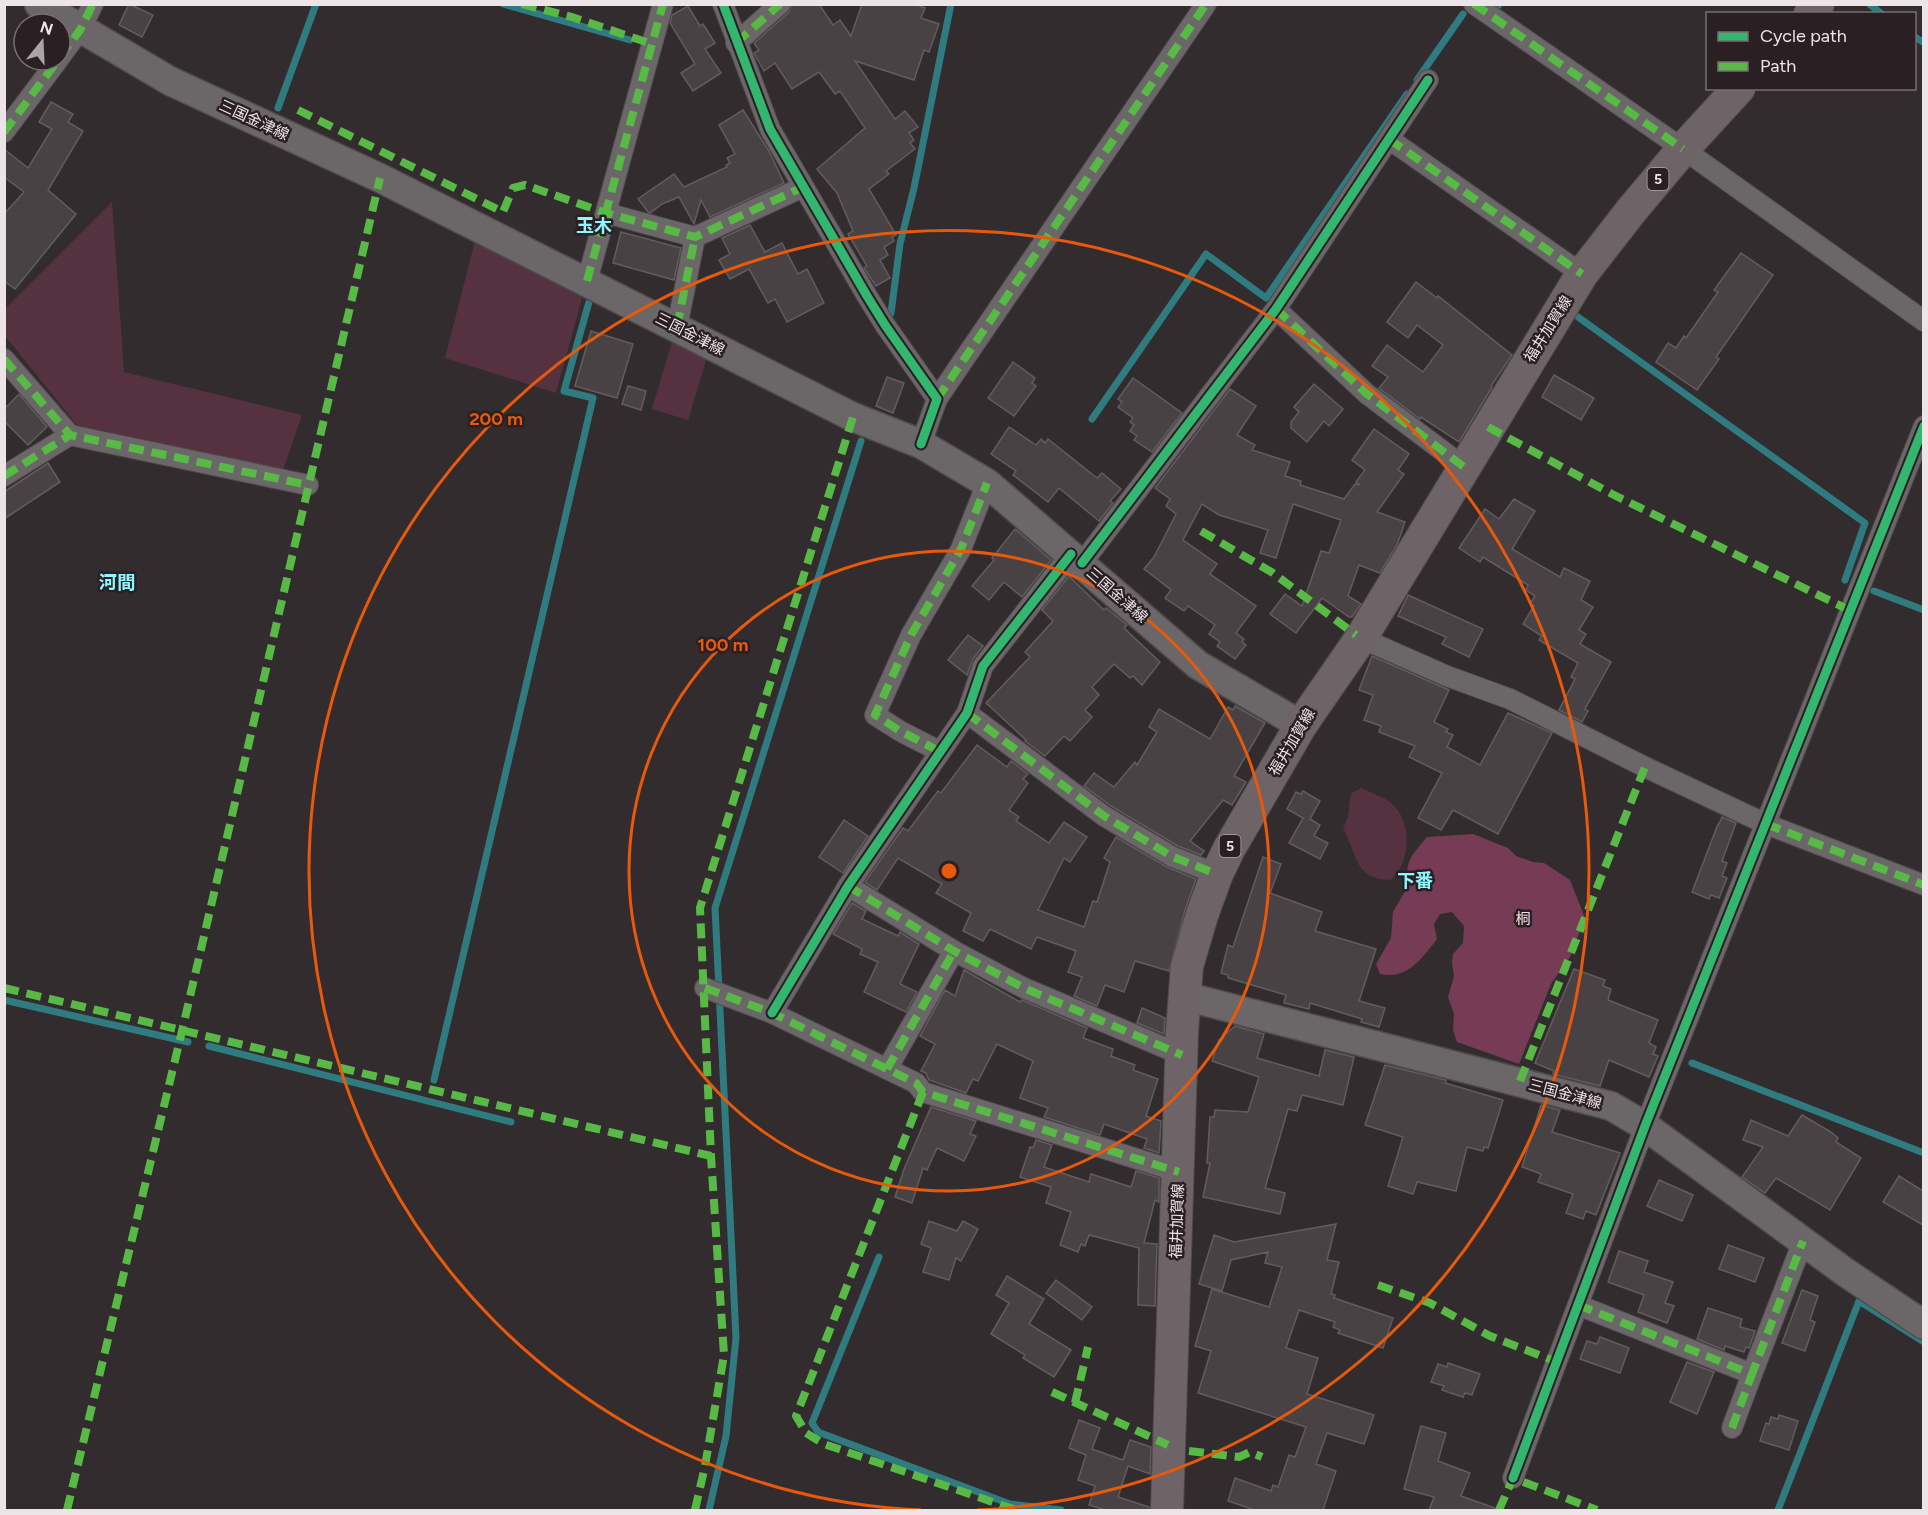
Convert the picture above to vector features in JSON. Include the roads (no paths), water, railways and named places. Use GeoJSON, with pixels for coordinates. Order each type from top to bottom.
{"type":"FeatureCollection","features":[{"type":"Feature","properties":{"kind":"main road","name":"三国金津線"},"geometry":{"type":"LineString","coordinates":[[39,4],[170,81],[380,178],[853,417],[921,444],[987,483],[1198,665],[1301,725]]}},
{"type":"Feature","properties":{"kind":"main road","name":"福井加賀線"},"geometry":{"type":"LineString","coordinates":[[1167,1510],[1184,996],[1190,954],[1217,874],[1229,849],[1301,725],[1361,638],[1582,274],[1630,211],[1737,90]]}},
{"type":"Feature","properties":{"kind":"main road","name":"三国金津線"},"geometry":{"type":"LineString","coordinates":[[1184,996],[1611,1106],[1646,1126],[1923,1325]]}},
{"type":"Feature","properties":{"kind":"street"},"geometry":{"type":"LineString","coordinates":[[72,41],[93,4]]}},
{"type":"Feature","properties":{"kind":"street"},"geometry":{"type":"LineString","coordinates":[[587,281],[663,4]]}},
{"type":"Feature","properties":{"kind":"street"},"geometry":{"type":"LineString","coordinates":[[723,4],[770,129],[885,325],[937,399]]}},
{"type":"Feature","properties":{"kind":"street"},"geometry":{"type":"LineString","coordinates":[[736,43],[780,4]]}},
{"type":"Feature","properties":{"kind":"street"},"geometry":{"type":"LineString","coordinates":[[921,444],[937,399],[1206,4]]}},
{"type":"Feature","properties":{"kind":"street"},"geometry":{"type":"LineString","coordinates":[[1474,4],[1683,149],[1923,321]]}},
{"type":"Feature","properties":{"kind":"street"},"geometry":{"type":"LineString","coordinates":[[4,132],[49,72]]}},
{"type":"Feature","properties":{"kind":"street"},"geometry":{"type":"LineString","coordinates":[[772,1013],[848,886],[967,713],[983,666],[1076,559],[1276,309],[1428,80]]}},
{"type":"Feature","properties":{"kind":"street"},"geometry":{"type":"LineString","coordinates":[[1389,139],[1582,274]]}},
{"type":"Feature","properties":{"kind":"street"},"geometry":{"type":"LineString","coordinates":[[606,213],[695,237],[803,187]]}},
{"type":"Feature","properties":{"kind":"street"},"geometry":{"type":"LineString","coordinates":[[677,327],[695,237]]}},
{"type":"Feature","properties":{"kind":"street"},"geometry":{"type":"LineString","coordinates":[[1276,309],[1367,394],[1464,468]]}},
{"type":"Feature","properties":{"kind":"street"},"geometry":{"type":"LineString","coordinates":[[4,359],[70,435],[308,485]]}},
{"type":"Feature","properties":{"kind":"street"},"geometry":{"type":"LineString","coordinates":[[1513,1478],[1646,1126],[1923,426]]}},
{"type":"Feature","properties":{"kind":"street"},"geometry":{"type":"LineString","coordinates":[[4,476],[70,435]]}},
{"type":"Feature","properties":{"kind":"street"},"geometry":{"type":"LineString","coordinates":[[939,751],[875,715],[911,635],[961,549],[987,483]]}},
{"type":"Feature","properties":{"kind":"street"},"geometry":{"type":"LineString","coordinates":[[1361,638],[1447,676],[1510,699],[1645,767],[1766,824],[1923,885]]}},
{"type":"Feature","properties":{"kind":"street"},"geometry":{"type":"LineString","coordinates":[[967,713],[1104,816],[1173,857],[1217,874]]}},
{"type":"Feature","properties":{"kind":"street"},"geometry":{"type":"LineString","coordinates":[[848,886],[954,951],[1024,988],[1182,1055]]}},
{"type":"Feature","properties":{"kind":"street"},"geometry":{"type":"LineString","coordinates":[[888,1069],[954,951]]}},
{"type":"Feature","properties":{"kind":"street"},"geometry":{"type":"LineString","coordinates":[[705,988],[772,1013],[916,1083],[923,1092],[1179,1172]]}},
{"type":"Feature","properties":{"kind":"street"},"geometry":{"type":"LineString","coordinates":[[1732,1428],[1803,1241]]}},
{"type":"Feature","properties":{"kind":"street"},"geometry":{"type":"LineString","coordinates":[[1578,1305],[1752,1374]]}},
{"type":"Feature","properties":{"kind":"waterway"},"geometry":{"type":"LineString","coordinates":[[278,108],[316,4]]}},
{"type":"Feature","properties":{"kind":"waterway"},"geometry":{"type":"LineString","coordinates":[[503,4],[630,40]]}},
{"type":"Feature","properties":{"kind":"waterway"},"geometry":{"type":"LineString","coordinates":[[891,313],[900,244],[914,188],[951,4]]}},
{"type":"Feature","properties":{"kind":"waterway"},"geometry":{"type":"LineString","coordinates":[[1869,4],[1879,12]]}},
{"type":"Feature","properties":{"kind":"waterway"},"geometry":{"type":"LineString","coordinates":[[1417,80],[1463,14]]}},
{"type":"Feature","properties":{"kind":"waterway"},"geometry":{"type":"LineString","coordinates":[[1916,37],[1924,43]]}},
{"type":"Feature","properties":{"kind":"waterway"},"geometry":{"type":"LineString","coordinates":[[1092,419],[1206,254],[1266,298],[1407,94]]}},
{"type":"Feature","properties":{"kind":"waterway"},"geometry":{"type":"LineString","coordinates":[[434,1080],[593,398],[564,391],[589,302]]}},
{"type":"Feature","properties":{"kind":"waterway"},"geometry":{"type":"LineString","coordinates":[[1578,317],[1865,523],[1845,580]]}},
{"type":"Feature","properties":{"kind":"waterway"},"geometry":{"type":"LineString","coordinates":[[709,1510],[726,1436],[736,1338],[715,908],[861,441]]}},
{"type":"Feature","properties":{"kind":"waterway"},"geometry":{"type":"LineString","coordinates":[[1874,591],[1924,610]]}},
{"type":"Feature","properties":{"kind":"waterway"},"geometry":{"type":"LineString","coordinates":[[4,1000],[188,1042]]}},
{"type":"Feature","properties":{"kind":"waterway"},"geometry":{"type":"LineString","coordinates":[[209,1046],[511,1122]]}},
{"type":"Feature","properties":{"kind":"waterway"},"geometry":{"type":"LineString","coordinates":[[1692,1063],[1924,1153]]}},
{"type":"Feature","properties":{"kind":"waterway"},"geometry":{"type":"LineString","coordinates":[[879,1257],[812,1423],[818,1432],[1010,1504],[1061,1510]]}},
{"type":"Feature","properties":{"kind":"waterway"},"geometry":{"type":"LineString","coordinates":[[1778,1510],[1859,1301],[1924,1342]]}},
{"type":"Feature","properties":{"kind":"district","name":"玉木"},"geometry":{"type":"Point","coordinates":[594,226]}},
{"type":"Feature","properties":{"kind":"district","name":"河間"},"geometry":{"type":"Point","coordinates":[117,583]}},
{"type":"Feature","properties":{"kind":"district","name":"下番"},"geometry":{"type":"Point","coordinates":[1415,881]}},
{"type":"Feature","properties":{"kind":"park label","name":"桐"},"geometry":{"type":"Point","coordinates":[1523,919]}}]}
